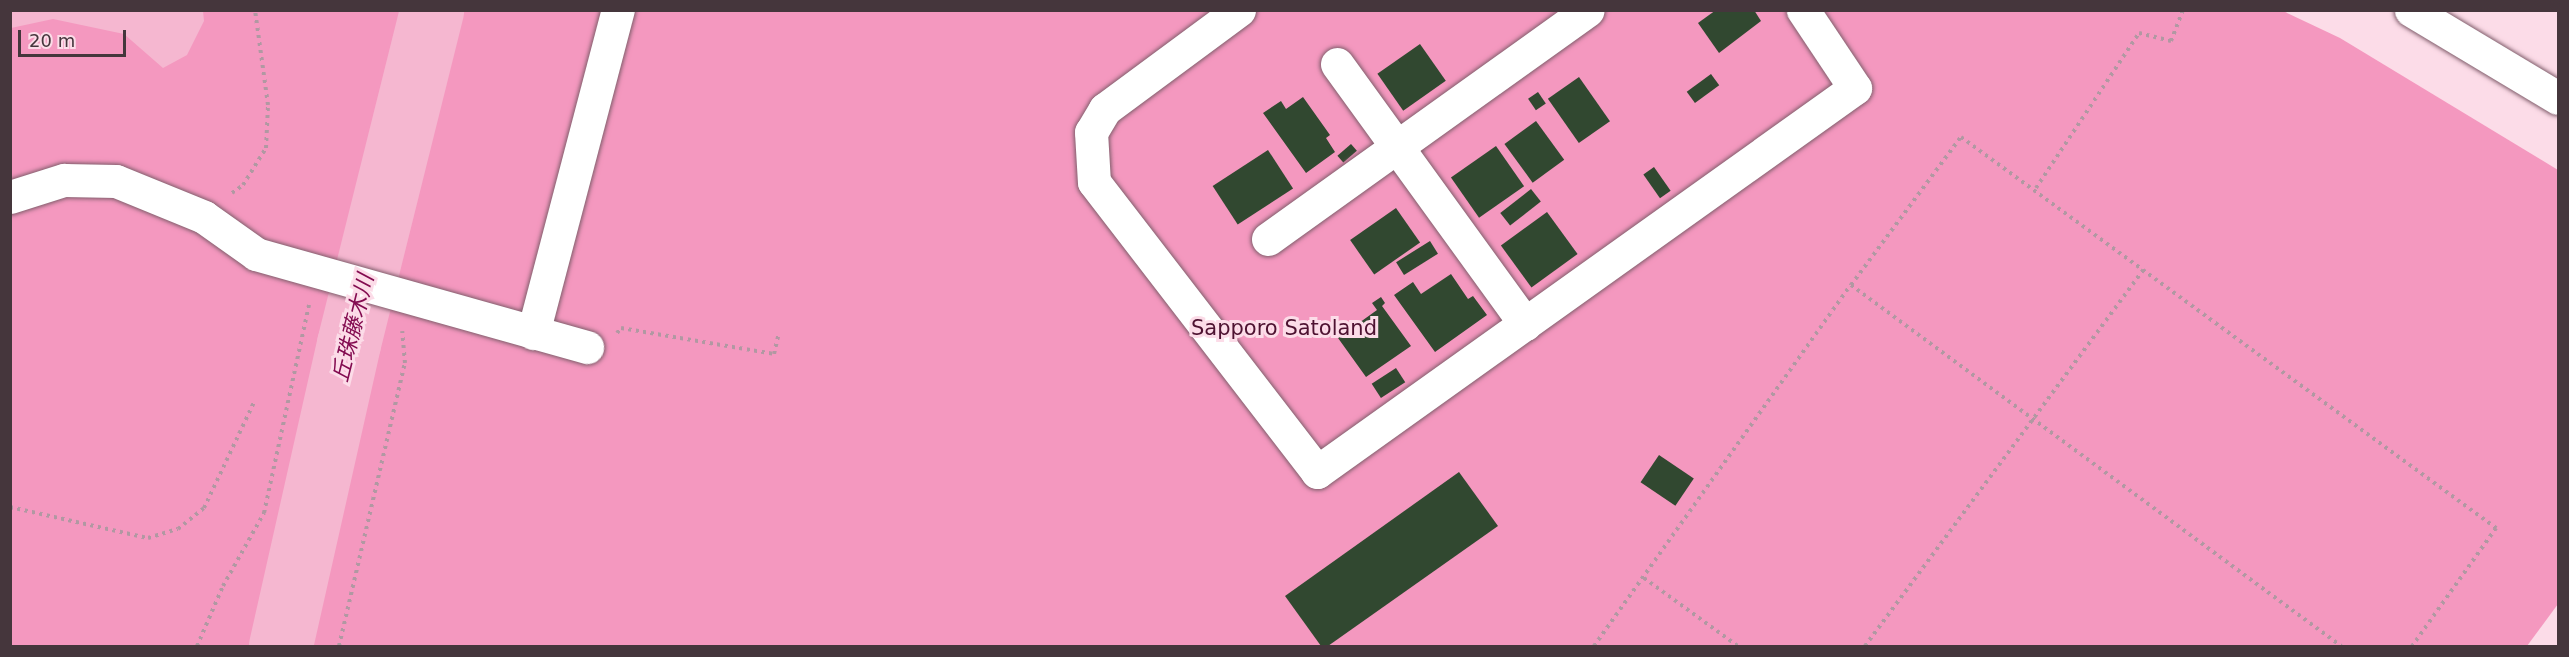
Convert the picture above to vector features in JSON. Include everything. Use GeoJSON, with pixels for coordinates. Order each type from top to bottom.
{"type":"FeatureCollection","features":[{"type":"Feature","properties":{"kind":"street"},"geometry":{"type":"LineString","coordinates":[[533,333],[618,10]]}},
{"type":"Feature","properties":{"kind":"street"},"geometry":{"type":"LineString","coordinates":[[1239,10],[1106,109],[1091,132],[1094,182],[1317,472],[1855,88],[1803,10]]}},
{"type":"Feature","properties":{"kind":"street"},"geometry":{"type":"LineString","coordinates":[[1268,239],[1588,10]]}},
{"type":"Feature","properties":{"kind":"street"},"geometry":{"type":"LineString","coordinates":[[2411,10],[2559,98]]}},
{"type":"Feature","properties":{"kind":"street"},"geometry":{"type":"LineString","coordinates":[[1337,64],[1525,324]]}},
{"type":"Feature","properties":{"kind":"street"},"geometry":{"type":"LineString","coordinates":[[10,197],[64,180],[116,181],[204,217],[256,254],[395,296],[587,347]]}},
{"type":"Feature","properties":{"kind":"path"},"geometry":{"type":"LineString","coordinates":[[204,217],[243,185],[266,148],[268,105],[255,10]]}},
{"type":"Feature","properties":{"kind":"path"},"geometry":{"type":"LineString","coordinates":[[2036,188],[2139,33],[2171,41],[2183,10]]}},
{"type":"Feature","properties":{"kind":"path"},"geometry":{"type":"LineString","coordinates":[[1594,646],[1851,285],[1961,137],[2036,188],[2143,270],[2496,528],[2412,646]]}},
{"type":"Feature","properties":{"kind":"path"},"geometry":{"type":"LineString","coordinates":[[1865,646],[2143,270]]}},
{"type":"Feature","properties":{"kind":"path"},"geometry":{"type":"LineString","coordinates":[[197,646],[223,586],[264,513],[327,276]]}},
{"type":"Feature","properties":{"kind":"path"},"geometry":{"type":"LineString","coordinates":[[1851,285],[2341,646]]}},
{"type":"Feature","properties":{"kind":"path"},"geometry":{"type":"LineString","coordinates":[[339,646],[405,363],[395,296]]}},
{"type":"Feature","properties":{"kind":"path"},"geometry":{"type":"LineString","coordinates":[[587,347],[604,349],[621,328],[774,354],[779,333]]}},
{"type":"Feature","properties":{"kind":"path"},"geometry":{"type":"LineString","coordinates":[[10,507],[148,538],[178,530],[204,508],[255,400]]}},
{"type":"Feature","properties":{"kind":"path"},"geometry":{"type":"LineString","coordinates":[[1644,578],[1738,646]]}},
{"type":"Feature","properties":{"kind":"green space","name":"Sapporo Satoland"},"geometry":{"type":"Polygon","coordinates":[[[10,11],[2283,11],[2340,38],[2558,170],[2558,604],[2527,646],[11,646],[10,11]]]}},
{"type":"Feature","properties":{"kind":"shaded area"},"geometry":{"type":"Polygon","coordinates":[[[11,10],[203,11],[204,21],[187,55],[163,68],[124,34],[53,19],[11,28],[11,10]]]}},
{"type":"Feature","properties":{"kind":"building"},"geometry":{"type":"Polygon","coordinates":[[[1716,10],[1754,10],[1761,21],[1719,53],[1698,23],[1716,10]]]}},
{"type":"Feature","properties":{"kind":"building"},"geometry":{"type":"Polygon","coordinates":[[[1420,44],[1446,81],[1403,111],[1377,74],[1420,44]]]}},
{"type":"Feature","properties":{"kind":"building"},"geometry":{"type":"Polygon","coordinates":[[[1711,74],[1719,85],[1695,103],[1687,92],[1711,74]]]}},
{"type":"Feature","properties":{"kind":"building"},"geometry":{"type":"Polygon","coordinates":[[[1579,77],[1610,121],[1579,143],[1548,99],[1579,77]]]}},
{"type":"Feature","properties":{"kind":"building"},"geometry":{"type":"Polygon","coordinates":[[[1538,92],[1546,104],[1536,110],[1528,99],[1538,92]]]}},
{"type":"Feature","properties":{"kind":"building"},"geometry":{"type":"Polygon","coordinates":[[[1303,97],[1330,135],[1326,138],[1335,152],[1306,173],[1263,113],[1281,101],[1286,109],[1303,97]]]}},
{"type":"Feature","properties":{"kind":"building"},"geometry":{"type":"Polygon","coordinates":[[[1536,121],[1564,160],[1533,183],[1504,144],[1536,121]]]}},
{"type":"Feature","properties":{"kind":"building"},"geometry":{"type":"Polygon","coordinates":[[[1351,144],[1357,151],[1343,163],[1337,156],[1351,144]]]}},
{"type":"Feature","properties":{"kind":"building"},"geometry":{"type":"Polygon","coordinates":[[[1496,146],[1524,186],[1479,218],[1451,178],[1496,146]]]}},
{"type":"Feature","properties":{"kind":"building"},"geometry":{"type":"Polygon","coordinates":[[[1268,150],[1293,189],[1238,225],[1213,186],[1268,150]]]}},
{"type":"Feature","properties":{"kind":"building"},"geometry":{"type":"Polygon","coordinates":[[[1654,167],[1671,191],[1660,198],[1643,174],[1654,167]]]}},
{"type":"Feature","properties":{"kind":"building"},"geometry":{"type":"Polygon","coordinates":[[[1531,189],[1541,202],[1510,226],[1500,213],[1531,189]]]}},
{"type":"Feature","properties":{"kind":"building"},"geometry":{"type":"Polygon","coordinates":[[[1396,208],[1420,242],[1374,275],[1350,240],[1396,208]]]}},
{"type":"Feature","properties":{"kind":"building"},"geometry":{"type":"Polygon","coordinates":[[[1547,212],[1578,254],[1531,288],[1501,246],[1547,212]]]}},
{"type":"Feature","properties":{"kind":"building"},"geometry":{"type":"Polygon","coordinates":[[[1430,241],[1438,254],[1404,275],[1396,262],[1430,241]]]}},
{"type":"Feature","properties":{"kind":"building"},"geometry":{"type":"Polygon","coordinates":[[[1451,274],[1468,299],[1473,296],[1487,315],[1435,352],[1394,295],[1413,282],[1421,294],[1451,274]]]}},
{"type":"Feature","properties":{"kind":"building"},"geometry":{"type":"Polygon","coordinates":[[[1381,297],[1385,303],[1382,306],[1411,346],[1366,377],[1338,338],[1377,310],[1372,303],[1381,297]]]}},
{"type":"Feature","properties":{"kind":"building"},"geometry":{"type":"Polygon","coordinates":[[[1396,368],[1405,382],[1381,398],[1372,384],[1396,368]]]}},
{"type":"Feature","properties":{"kind":"building"},"geometry":{"type":"Polygon","coordinates":[[[1659,455],[1694,478],[1675,506],[1641,482],[1659,455]]]}},
{"type":"Feature","properties":{"kind":"building"},"geometry":{"type":"Polygon","coordinates":[[[1459,472],[1498,526],[1328,646],[1321,646],[1285,596],[1459,472]]]}},
{"type":"Feature","properties":{"kind":"waterway","name":"丘珠藤木川"},"geometry":{"type":"LineString","coordinates":[[281,646],[349,344],[432,10]]}}]}
